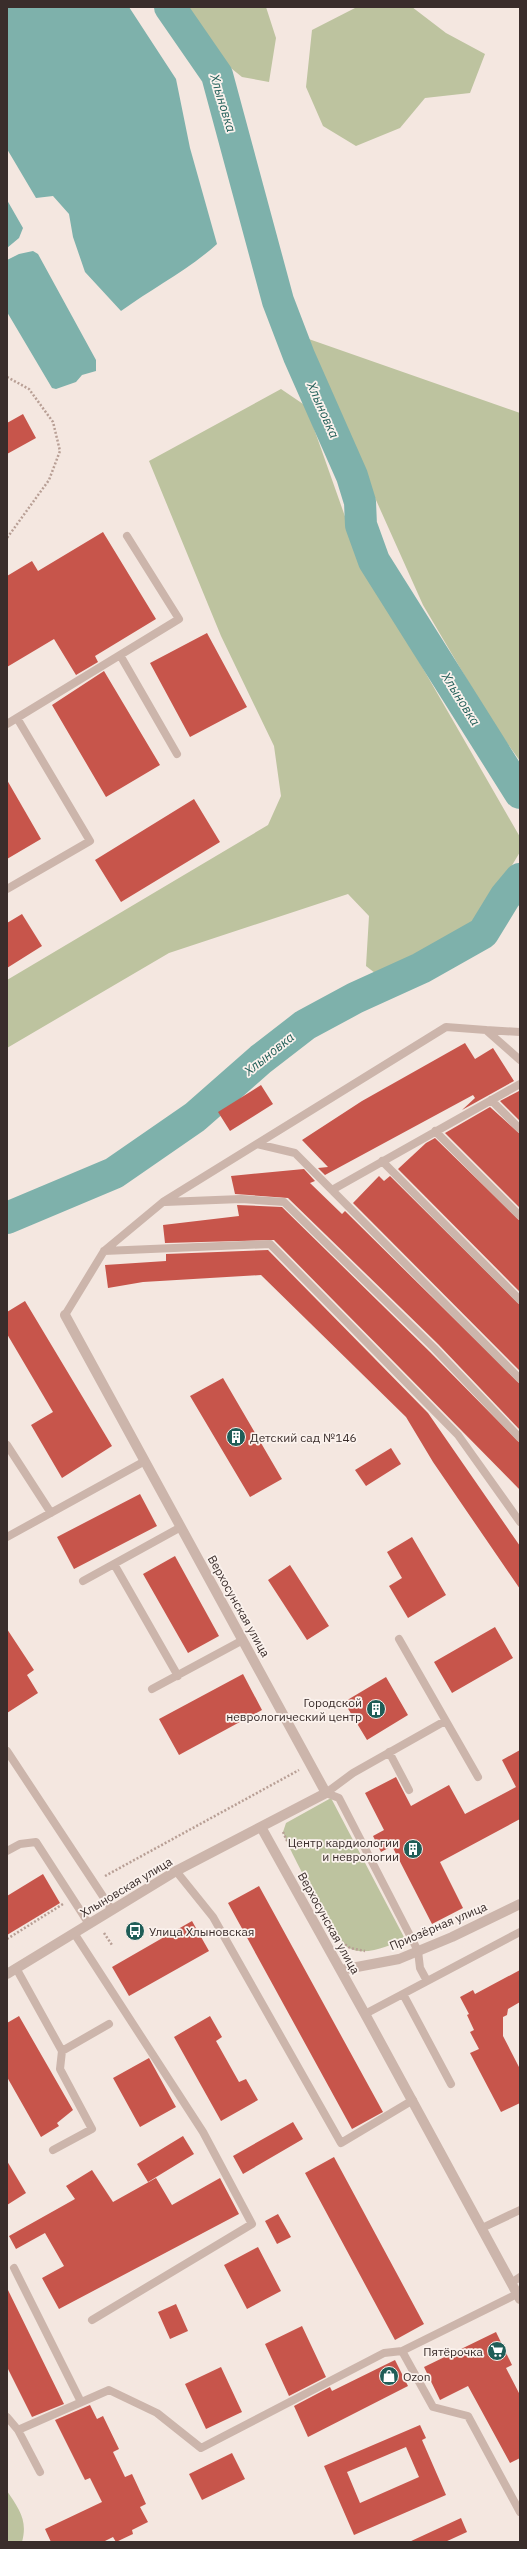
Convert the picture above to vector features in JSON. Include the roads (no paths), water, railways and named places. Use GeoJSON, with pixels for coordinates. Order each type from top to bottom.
{"type":"FeatureCollection","features":[{"type":"Feature","properties":{"kind":"street","name":"Верхосунская улица"},"geometry":{"type":"LineString","coordinates":[[65,1315],[326,1793]]}},
{"type":"Feature","properties":{"kind":"street"},"geometry":{"type":"LineString","coordinates":[[261,1827],[326,1793]]}},
{"type":"Feature","properties":{"kind":"street","name":"Верхосунская улица"},"geometry":{"type":"LineString","coordinates":[[261,1827],[366,2014],[519,2297]]}},
{"type":"Feature","properties":{"kind":"street","name":"Хлыновская улица"},"geometry":{"type":"LineString","coordinates":[[12,1971],[176,1871],[261,1827]]}},
{"type":"Feature","properties":{"kind":"street","name":"Приозёрная улица"},"geometry":{"type":"LineString","coordinates":[[340,1970],[381,1964],[418,1951],[520,1904]]}},
{"type":"Feature","properties":{"kind":"lane"},"geometry":{"type":"LineString","coordinates":[[7,724],[179,619],[127,536]]}},
{"type":"Feature","properties":{"kind":"lane"},"geometry":{"type":"LineString","coordinates":[[120,655],[177,754]]}},
{"type":"Feature","properties":{"kind":"lane"},"geometry":{"type":"LineString","coordinates":[[7,889],[90,841],[17,718]]}},
{"type":"Feature","properties":{"kind":"lane"},"geometry":{"type":"LineString","coordinates":[[65,1315],[104,1252],[163,1202],[446,1028],[520,1032]]}},
{"type":"Feature","properties":{"kind":"lane"},"geometry":{"type":"LineString","coordinates":[[486,1030],[520,1060]]}},
{"type":"Feature","properties":{"kind":"lane"},"geometry":{"type":"LineString","coordinates":[[332,1190],[520,1084]]}},
{"type":"Feature","properties":{"kind":"lane"},"geometry":{"type":"LineString","coordinates":[[491,1100],[520,1129]]}},
{"type":"Feature","properties":{"kind":"lane"},"geometry":{"type":"LineString","coordinates":[[436,1131],[520,1216]]}},
{"type":"Feature","properties":{"kind":"lane"},"geometry":{"type":"LineString","coordinates":[[257,1144],[295,1153],[520,1379]]}},
{"type":"Feature","properties":{"kind":"lane"},"geometry":{"type":"LineString","coordinates":[[382,1161],[520,1300]]}},
{"type":"Feature","properties":{"kind":"lane"},"geometry":{"type":"LineString","coordinates":[[163,1202],[241,1199],[284,1202],[434,1348],[520,1438]]}},
{"type":"Feature","properties":{"kind":"lane"},"geometry":{"type":"LineString","coordinates":[[104,1252],[270,1244],[458,1435],[520,1522]]}},
{"type":"Feature","properties":{"kind":"lane"},"geometry":{"type":"LineString","coordinates":[[7,1446],[51,1513]]}},
{"type":"Feature","properties":{"kind":"lane"},"geometry":{"type":"LineString","coordinates":[[7,1537],[144,1461]]}},
{"type":"Feature","properties":{"kind":"lane"},"geometry":{"type":"LineString","coordinates":[[83,1581],[181,1528]]}},
{"type":"Feature","properties":{"kind":"lane"},"geometry":{"type":"LineString","coordinates":[[114,1564],[178,1676]]}},
{"type":"Feature","properties":{"kind":"lane"},"geometry":{"type":"LineString","coordinates":[[399,1639],[478,1777]]}},
{"type":"Feature","properties":{"kind":"lane"},"geometry":{"type":"LineString","coordinates":[[152,1690],[243,1640]]}},
{"type":"Feature","properties":{"kind":"lane"},"geometry":{"type":"LineString","coordinates":[[326,1793],[353,1773],[445,1721]]}},
{"type":"Feature","properties":{"kind":"lane"},"geometry":{"type":"LineString","coordinates":[[7,1751],[112,1910]]}},
{"type":"Feature","properties":{"kind":"lane"},"geometry":{"type":"LineString","coordinates":[[390,1752],[409,1790]]}},
{"type":"Feature","properties":{"kind":"lane"},"geometry":{"type":"LineString","coordinates":[[326,1793],[339,1798],[418,1951],[420,1968],[427,1981]]}},
{"type":"Feature","properties":{"kind":"lane"},"geometry":{"type":"LineString","coordinates":[[7,1851],[20,1844],[36,1842],[89,1924]]}},
{"type":"Feature","properties":{"kind":"lane"},"geometry":{"type":"LineString","coordinates":[[176,1871],[213,1917],[341,2143],[413,2100]]}},
{"type":"Feature","properties":{"kind":"lane"},"geometry":{"type":"LineString","coordinates":[[366,2014],[520,1932]]}},
{"type":"Feature","properties":{"kind":"lane"},"geometry":{"type":"LineString","coordinates":[[74,1933],[203,2132],[252,2224],[92,2320]]}},
{"type":"Feature","properties":{"kind":"lane"},"geometry":{"type":"LineString","coordinates":[[12,1971],[62,2051],[60,2069],[92,2129],[53,2150]]}},
{"type":"Feature","properties":{"kind":"lane"},"geometry":{"type":"LineString","coordinates":[[403,1994],[451,2084]]}},
{"type":"Feature","properties":{"kind":"lane"},"geometry":{"type":"LineString","coordinates":[[62,2051],[109,2024]]}},
{"type":"Feature","properties":{"kind":"lane"},"geometry":{"type":"LineString","coordinates":[[482,2228],[520,2210]]}},
{"type":"Feature","properties":{"kind":"lane"},"geometry":{"type":"LineString","coordinates":[[14,2268],[81,2402]]}},
{"type":"Feature","properties":{"kind":"lane"},"geometry":{"type":"LineString","coordinates":[[511,2282],[520,2277]]}},
{"type":"Feature","properties":{"kind":"lane"},"geometry":{"type":"LineString","coordinates":[[18,2430],[109,2390],[157,2413],[202,2448],[384,2353],[402,2351],[519,2297]]}},
{"type":"Feature","properties":{"kind":"lane"},"geometry":{"type":"LineString","coordinates":[[402,2351],[433,2407],[468,2416],[520,2512]]}},
{"type":"Feature","properties":{"kind":"lane"},"geometry":{"type":"LineString","coordinates":[[7,2417],[18,2430],[40,2472]]}},
{"type":"Feature","properties":{"kind":"water"},"geometry":{"type":"Polygon","coordinates":[[[7,7],[129,7],[176,79],[190,148],[217,244],[182,271],[121,311],[85,272],[73,237],[69,214],[53,196],[36,198],[7,149],[7,7]]]}},
{"type":"Feature","properties":{"kind":"water"},"geometry":{"type":"Polygon","coordinates":[[[7,200],[23,228],[19,238],[7,248],[7,200]]]}},
{"type":"Feature","properties":{"kind":"water"},"geometry":{"type":"Polygon","coordinates":[[[33,251],[38,254],[96,360],[96,371],[82,375],[76,382],[56,389],[52,388],[7,312],[7,260],[19,254],[33,251]]]}},
{"type":"Feature","properties":{"kind":"waterway","name":"Хлыновка"},"geometry":{"type":"LineString","coordinates":[[170,7],[217,75],[278,301],[299,356],[352,476],[360,502],[361,525],[374,561],[520,793]]}},
{"type":"Feature","properties":{"kind":"waterway","name":"Хлыновка"},"geometry":{"type":"LineString","coordinates":[[7,1218],[114,1173],[195,1117],[261,1059],[305,1025],[355,998],[421,968],[483,933],[505,897],[520,879]]}},
{"type":"Feature","properties":{"kind":"place","name":"Детский сад №146"},"geometry":{"type":"Point","coordinates":[236,1437]}},
{"type":"Feature","properties":{"kind":"place","name":"Городской неврологический центр"},"geometry":{"type":"Point","coordinates":[376,1709]}},
{"type":"Feature","properties":{"kind":"place","name":"Центр кардиологии и неврологии"},"geometry":{"type":"Point","coordinates":[413,1849]}},
{"type":"Feature","properties":{"kind":"place","name":"Улица Хлыновская"},"geometry":{"type":"Point","coordinates":[135,1931]}},
{"type":"Feature","properties":{"kind":"place","name":"Пятёрочка"},"geometry":{"type":"Point","coordinates":[497,2351]}},
{"type":"Feature","properties":{"kind":"place","name":"Ozon"},"geometry":{"type":"Point","coordinates":[389,2376]}}]}
